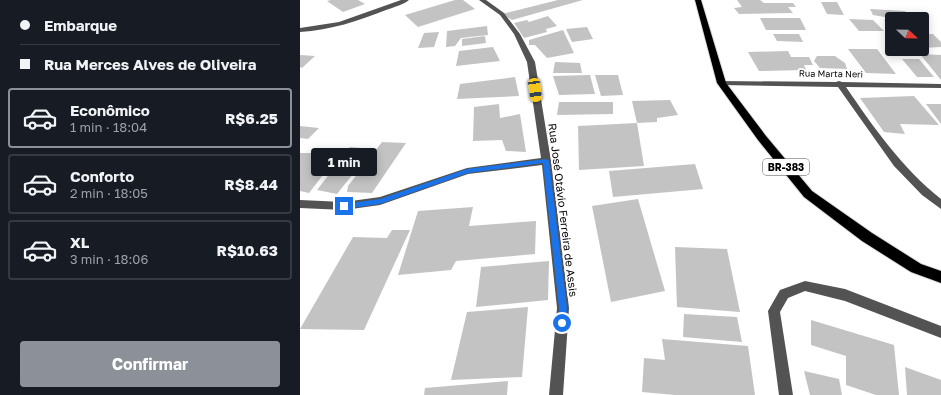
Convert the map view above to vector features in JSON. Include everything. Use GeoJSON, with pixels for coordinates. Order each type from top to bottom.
{"type":"FeatureCollection","features":[{"type":"Feature","properties":{"kind":"highway","name":"BR-383"},"geometry":{"type":"LineString","coordinates":[[698,0],[722,83],[762,138],[808,194],[867,237],[916,268],[941,278]]}},
{"type":"Feature","properties":{"kind":"street"},"geometry":{"type":"LineString","coordinates":[[300,30],[330,28],[406,0]]}},
{"type":"Feature","properties":{"kind":"street","name":"Rua José Otávio Ferreira de Assis"},"geometry":{"type":"LineString","coordinates":[[482,0],[502,14],[517,34],[531,62],[546,161],[563,308],[556,395]]}},
{"type":"Feature","properties":{"kind":"street","name":"Rua Marta Neri"},"geometry":{"type":"LineString","coordinates":[[722,83],[840,83],[941,86]]}},
{"type":"Feature","properties":{"kind":"street"},"geometry":{"type":"LineString","coordinates":[[840,83],[893,160],[921,190],[941,205]]}},
{"type":"Feature","properties":{"kind":"street"},"geometry":{"type":"LineString","coordinates":[[300,204],[344,206],[380,201],[467,171],[546,161]]}},
{"type":"Feature","properties":{"kind":"street"},"geometry":{"type":"LineString","coordinates":[[786,395],[774,310],[784,294],[805,286],[845,295],[941,332]]}},
{"type":"Feature","properties":{"kind":"building"},"geometry":{"type":"Polygon","coordinates":[[[358,0],[365,4],[343,12],[327,1],[358,0]]]}},
{"type":"Feature","properties":{"kind":"building"},"geometry":{"type":"Polygon","coordinates":[[[455,0],[463,0],[475,9],[418,27],[405,15],[455,0]]]}},
{"type":"Feature","properties":{"kind":"building"},"geometry":{"type":"Polygon","coordinates":[[[558,0],[583,0],[512,20],[502,14],[558,0]]]}},
{"type":"Feature","properties":{"kind":"building"},"geometry":{"type":"Polygon","coordinates":[[[737,0],[760,0],[764,3],[793,3],[796,7],[788,7],[793,13],[739,14],[734,8],[742,7],[737,0]]]}},
{"type":"Feature","properties":{"kind":"building"},"geometry":{"type":"Polygon","coordinates":[[[821,2],[837,2],[844,15],[827,14],[821,2]]]}},
{"type":"Feature","properties":{"kind":"building"},"geometry":{"type":"Polygon","coordinates":[[[870,9],[906,12],[885,12],[885,17],[873,15],[870,9]]]}},
{"type":"Feature","properties":{"kind":"building"},"geometry":{"type":"Polygon","coordinates":[[[548,16],[557,26],[546,29],[547,32],[524,38],[514,23],[527,20],[529,22],[548,16]]]}},
{"type":"Feature","properties":{"kind":"building"},"geometry":{"type":"Polygon","coordinates":[[[760,18],[800,18],[806,30],[766,30],[760,18]]]}},
{"type":"Feature","properties":{"kind":"building"},"geometry":{"type":"Polygon","coordinates":[[[849,19],[873,20],[884,31],[859,31],[849,19]]]}},
{"type":"Feature","properties":{"kind":"building"},"geometry":{"type":"Polygon","coordinates":[[[487,26],[488,35],[461,38],[455,46],[446,47],[447,31],[487,26]]]}},
{"type":"Feature","properties":{"kind":"building"},"geometry":{"type":"Polygon","coordinates":[[[587,27],[593,39],[572,42],[566,29],[587,27]]]}},
{"type":"Feature","properties":{"kind":"building"},"geometry":{"type":"Polygon","coordinates":[[[563,30],[574,53],[547,58],[535,45],[529,45],[529,40],[563,30]]]}},
{"type":"Feature","properties":{"kind":"building"},"geometry":{"type":"Polygon","coordinates":[[[439,32],[434,47],[418,48],[424,33],[439,32]]]}},
{"type":"Feature","properties":{"kind":"building"},"geometry":{"type":"Polygon","coordinates":[[[773,34],[799,34],[803,42],[777,41],[773,34]]]}},
{"type":"Feature","properties":{"kind":"building"},"geometry":{"type":"Polygon","coordinates":[[[929,34],[933,34],[941,42],[941,47],[929,48],[929,34]]]}},
{"type":"Feature","properties":{"kind":"building"},"geometry":{"type":"Polygon","coordinates":[[[485,36],[486,43],[462,46],[462,39],[485,36]]]}},
{"type":"Feature","properties":{"kind":"building"},"geometry":{"type":"Polygon","coordinates":[[[493,47],[500,61],[456,66],[459,51],[493,47]]]}},
{"type":"Feature","properties":{"kind":"building"},"geometry":{"type":"Polygon","coordinates":[[[848,49],[877,49],[896,74],[866,73],[848,49]]]}},
{"type":"Feature","properties":{"kind":"building"},"geometry":{"type":"Polygon","coordinates":[[[788,51],[791,57],[809,57],[813,65],[804,65],[806,70],[759,71],[748,52],[788,51]]]}},
{"type":"Feature","properties":{"kind":"building"},"geometry":{"type":"Polygon","coordinates":[[[300,55],[315,56],[302,68],[300,67],[300,55]]]}},
{"type":"Feature","properties":{"kind":"building"},"geometry":{"type":"Polygon","coordinates":[[[941,55],[941,80],[922,56],[941,55]]]}},
{"type":"Feature","properties":{"kind":"building"},"geometry":{"type":"Polygon","coordinates":[[[817,56],[835,56],[845,63],[847,69],[820,68],[814,61],[817,56]]]}},
{"type":"Feature","properties":{"kind":"building"},"geometry":{"type":"Polygon","coordinates":[[[902,59],[919,59],[934,77],[917,77],[902,59]]]}},
{"type":"Feature","properties":{"kind":"building"},"geometry":{"type":"Polygon","coordinates":[[[555,62],[580,63],[582,73],[553,73],[555,62]]]}},
{"type":"Feature","properties":{"kind":"building"},"geometry":{"type":"Polygon","coordinates":[[[590,75],[595,94],[559,95],[553,76],[590,75]]]}},
{"type":"Feature","properties":{"kind":"building"},"geometry":{"type":"Polygon","coordinates":[[[595,75],[618,75],[623,95],[601,96],[595,75]]]}},
{"type":"Feature","properties":{"kind":"building"},"geometry":{"type":"Polygon","coordinates":[[[515,77],[519,96],[457,99],[460,84],[515,77]]]}},
{"type":"Feature","properties":{"kind":"building"},"geometry":{"type":"Polygon","coordinates":[[[914,96],[939,125],[900,124],[905,134],[884,132],[860,98],[914,96]]]}},
{"type":"Feature","properties":{"kind":"building"},"geometry":{"type":"Polygon","coordinates":[[[670,100],[678,115],[657,118],[657,122],[637,123],[632,101],[670,100]]]}},
{"type":"Feature","properties":{"kind":"building"},"geometry":{"type":"Polygon","coordinates":[[[559,102],[613,102],[613,114],[557,115],[559,102]]]}},
{"type":"Feature","properties":{"kind":"building"},"geometry":{"type":"Polygon","coordinates":[[[499,104],[500,118],[520,114],[526,152],[506,151],[502,140],[473,141],[474,107],[499,104]]]}},
{"type":"Feature","properties":{"kind":"building"},"geometry":{"type":"Polygon","coordinates":[[[926,104],[941,104],[941,124],[926,104]]]}},
{"type":"Feature","properties":{"kind":"building"},"geometry":{"type":"Polygon","coordinates":[[[637,123],[644,166],[579,170],[578,126],[637,123]]]}},
{"type":"Feature","properties":{"kind":"building"},"geometry":{"type":"Polygon","coordinates":[[[300,126],[319,128],[308,139],[300,138],[300,126]]]}},
{"type":"Feature","properties":{"kind":"building"},"geometry":{"type":"Polygon","coordinates":[[[382,142],[406,143],[372,193],[347,192],[348,186],[382,142]]]}},
{"type":"Feature","properties":{"kind":"building"},"geometry":{"type":"Polygon","coordinates":[[[350,147],[373,149],[337,194],[317,190],[350,147]]]}},
{"type":"Feature","properties":{"kind":"building"},"geometry":{"type":"Polygon","coordinates":[[[300,153],[340,153],[309,193],[300,191],[300,153]]]}},
{"type":"Feature","properties":{"kind":"building"},"geometry":{"type":"Polygon","coordinates":[[[695,164],[703,189],[613,197],[609,171],[695,164]]]}},
{"type":"Feature","properties":{"kind":"building"},"geometry":{"type":"Polygon","coordinates":[[[638,199],[665,291],[611,302],[592,206],[638,199]]]}},
{"type":"Feature","properties":{"kind":"building"},"geometry":{"type":"Polygon","coordinates":[[[473,207],[469,226],[536,221],[535,254],[456,261],[451,270],[398,275],[418,211],[473,207]]]}},
{"type":"Feature","properties":{"kind":"building"},"geometry":{"type":"Polygon","coordinates":[[[392,230],[410,230],[364,330],[300,329],[353,237],[387,238],[392,230]]]}},
{"type":"Feature","properties":{"kind":"building"},"geometry":{"type":"Polygon","coordinates":[[[675,247],[727,249],[740,312],[677,307],[675,247]]]}},
{"type":"Feature","properties":{"kind":"building"},"geometry":{"type":"Polygon","coordinates":[[[549,261],[548,300],[476,307],[481,267],[549,261]]]}},
{"type":"Feature","properties":{"kind":"building"},"geometry":{"type":"Polygon","coordinates":[[[528,307],[522,377],[451,380],[467,312],[528,307]]]}},
{"type":"Feature","properties":{"kind":"building"},"geometry":{"type":"Polygon","coordinates":[[[684,314],[737,317],[742,342],[683,337],[684,314]]]}},
{"type":"Feature","properties":{"kind":"building"},"geometry":{"type":"Polygon","coordinates":[[[811,320],[894,345],[899,395],[876,395],[846,385],[846,356],[811,345],[811,320]]]}},
{"type":"Feature","properties":{"kind":"building"},"geometry":{"type":"Polygon","coordinates":[[[662,339],[748,346],[755,395],[675,395],[642,392],[644,358],[665,360],[662,339]]]}},
{"type":"Feature","properties":{"kind":"building"},"geometry":{"type":"Polygon","coordinates":[[[905,367],[941,380],[941,395],[907,395],[905,367]]]}},
{"type":"Feature","properties":{"kind":"building"},"geometry":{"type":"Polygon","coordinates":[[[804,371],[839,379],[842,395],[810,395],[804,371]]]}},
{"type":"Feature","properties":{"kind":"building"},"geometry":{"type":"Polygon","coordinates":[[[508,381],[507,395],[424,395],[425,388],[508,381]]]}},
{"type":"Feature","properties":{"kind":"route"},"geometry":{"type":"LineString","coordinates":[[344,206],[380,201],[467,171],[546,161],[563,308],[562,323]]}}]}
